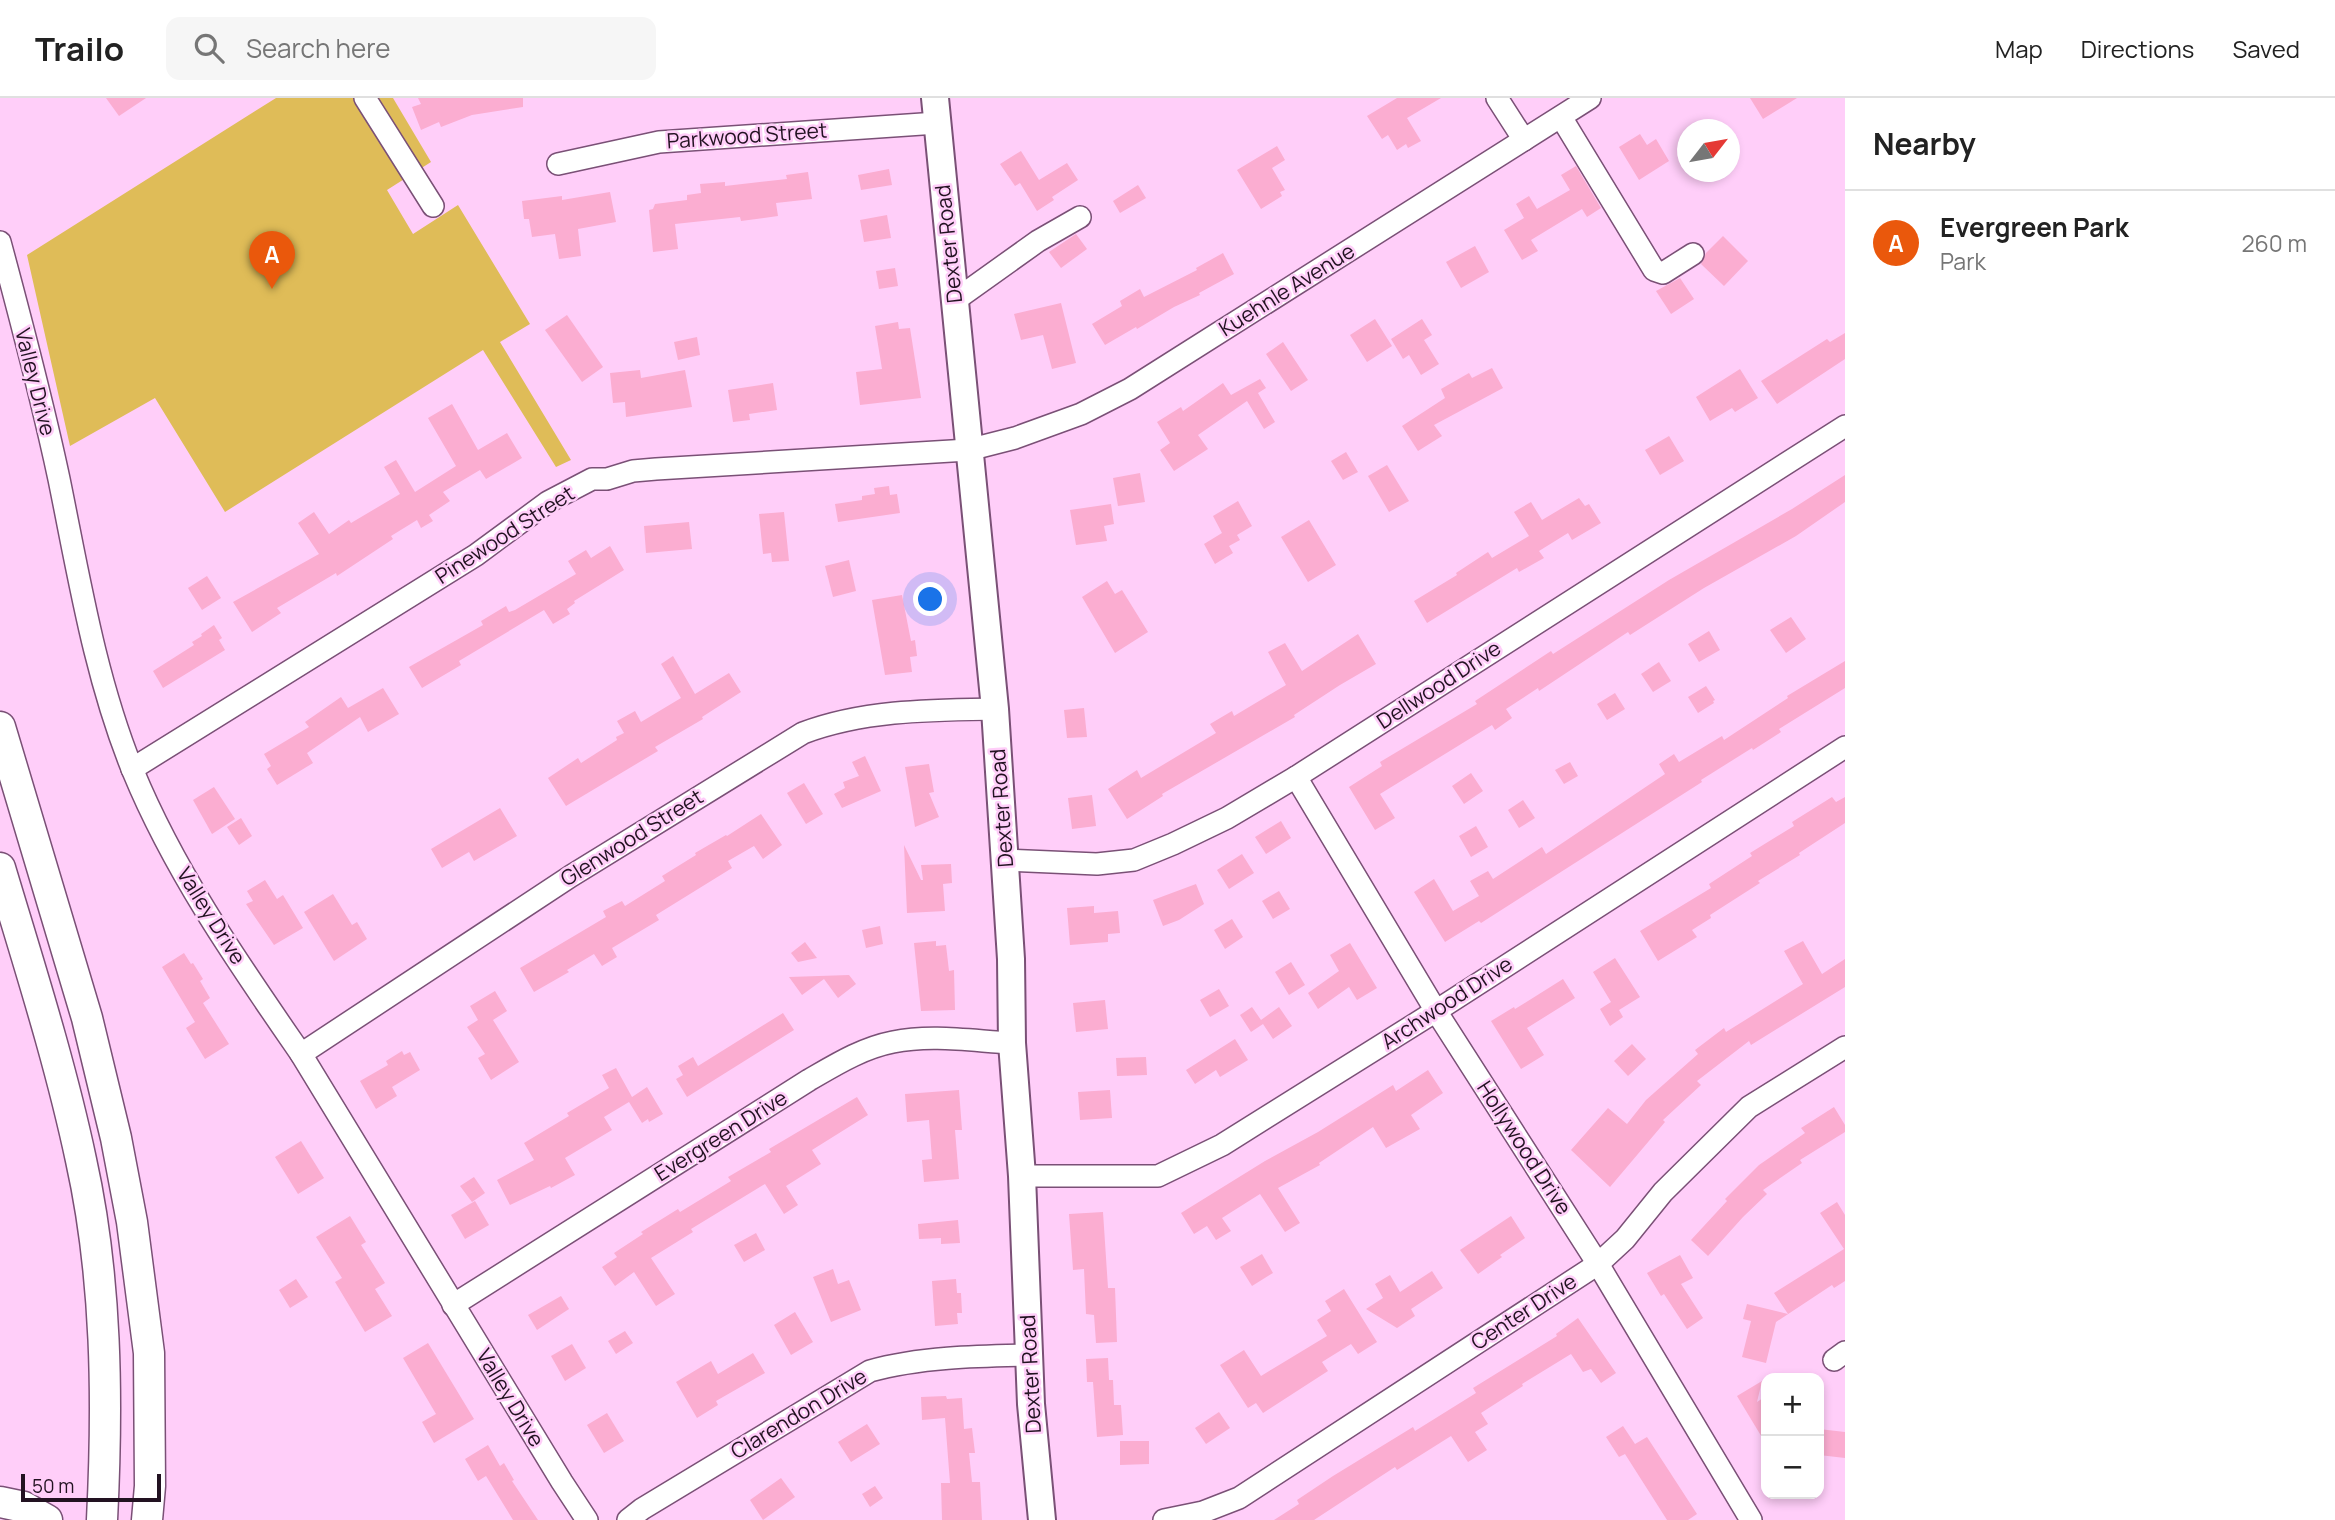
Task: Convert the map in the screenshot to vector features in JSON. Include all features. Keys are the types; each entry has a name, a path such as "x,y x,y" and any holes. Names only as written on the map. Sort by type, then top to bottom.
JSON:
{"highway":[{"path":"0,727 87,1018 116,1138 132,1222 149,1353 150,1486 147,1520"},
{"path":"0,868 49,1032 82,1162 97,1261 103,1340 105,1461 102,1520"},
{"path":"0,1502 24,1507 47,1520"}],"main road":[{"name":"Dexter Road","path":"936,111 995,709 1012,959 1012,1043 1022,1175 1031,1405 1042,1520"}],"street":[{"path":"365,98 433,206"},
{"path":"1497,98 1524,140"},
{"name":"Kuehnle Avenue","path":"968,450 1015,438 1081,414 1130,389 1590,98"},
{"name":"Parkwood Street","path":"558,164 659,142 936,111"},
{"path":"1561,117 1654,270 1663,273 1693,254"},
{"path":"954,301 1008,262 1080,217"},
{"name":"Valley Drive","path":"0,242 55,462 107,699 132,769 168,846 257,991 301,1054 587,1520"},
{"name":"Dellwood Drive","path":"1006,860 1097,864 1134,860 1227,818 1296,777 1845,426"},
{"name":"Pinewood Street","path":"132,769 465,562 548,502 592,479 607,479 633,471 656,468 968,450"},
{"name":"Glenwood Street","path":"301,1054 571,876 803,733 832,722 916,711 995,709"},
{"name":"Archwood Drive","path":"1022,1175 1158,1176 1222,1145 1436,1011 1845,747"},
{"name":"Hollywood Drive","path":"1296,777 1436,1011 1598,1264 1751,1520"},
{"name":"Evergreen Drive","path":"453,1305 809,1080 855,1054 892,1042 926,1039 1012,1043"},
{"name":"Center Drive","path":"1164,1520 1203,1512 1239,1498 1598,1264 1625,1239 1663,1192 1749,1107 1845,1046"},
{"name":"Clarendon Drive","path":"628,1520 870,1371 897,1363 1029,1355"}],"shaded area":[{"path":"276,98 393,98 431,162 387,190 413,234 458,205 530,324 500,342 571,460 556,467 483,350 225,512 155,398 70,446 27,255"}],"building":[{"path":"106,98 146,98 119,116"},
{"path":"418,98 523,98 523,107 472,115 441,127 439,122 421,130 412,107 421,104"},
{"path":"1397,98 1441,98 1407,118 1421,141 1408,148 1406,144 1397,150 1388,135 1382,139 1367,116"},
{"path":"1750,98 1797,98 1763,119"},
{"path":"1640,134 1647,145 1656,139 1669,161 1639,180 1619,147"},
{"path":"1277,146 1285,160 1272,168 1285,190 1280,192 1282,196 1261,209 1237,170"},
{"path":"1021,151 1039,180 1067,163 1078,180 1052,197 1054,200 1037,211 1020,183 1015,186 1000,164"},
{"path":"1576,166 1601,208 1587,217 1582,209 1531,240 1538,251 1522,260 1504,230 1524,218 1516,204 1529,196 1537,209 1570,190 1561,175"},
{"path":"889,169 892,185 861,190 858,175"},
{"path":"808,172 812,199 776,203 778,216 741,221 740,217 675,224 678,249 653,252 649,210 653,209 655,204 687,200 687,195 701,193 700,184 725,182 725,186 787,179 786,175"},
{"path":"1138,185 1146,198 1120,213 1113,201"},
{"path":"610,192 616,222 578,229 581,256 559,259 555,234 532,237 529,219 524,219 522,201 562,196 562,200"},
{"path":"887,215 891,238 864,242 860,220"},
{"path":"1076,234 1087,249 1061,268 1049,252"},
{"path":"1723,236 1748,261 1724,286 1701,264 1706,253"},
{"path":"1475,246 1489,272 1461,288 1446,262"},
{"path":"1223,253 1234,274 1105,345 1092,324 1122,306 1120,301 1140,289 1144,297 1197,270 1196,268"},
{"path":"895,268 898,286 879,289 876,271"},
{"path":"1680,278 1694,299 1671,314 1656,291"},
{"path":"1061,303 1076,363 1052,369 1043,335 1021,340 1014,314"},
{"path":"567,315 603,367 582,382 545,330"},
{"path":"1375,319 1392,346 1367,362 1350,335"},
{"path":"1422,319 1432,335 1424,340 1439,364 1421,375 1409,355 1403,359 1391,339"},
{"path":"898,322 899,329 910,328 921,398 860,405 856,372 882,369 875,326"},
{"path":"1845,333 1845,359 1777,404 1761,381 1827,339 1830,342"},
{"path":"697,337 700,355 678,360 674,342"},
{"path":"1283,342 1308,380 1291,391 1266,354"},
{"path":"1492,368 1503,388 1434,425 1442,436 1418,451 1402,426 1445,398 1441,389 1469,373 1472,378"},
{"path":"1740,369 1758,398 1735,412 1732,408 1710,421 1696,397"},
{"path":"640,370 641,378 685,370 692,407 626,417 625,402 613,403 610,373"},
{"path":"1260,379 1266,388 1258,393 1275,422 1264,429 1247,401 1198,435 1208,449 1174,471 1160,450 1170,443 1157,422 1181,407 1183,411 1223,383 1231,395"},
{"path":"773,383 777,410 749,414 750,420 733,422 728,390"},
{"path":"452,404 478,450 507,433 522,458 486,479 480,470 443,492 450,501 429,515 433,521 421,528 417,520 337,576 336,573 277,608 281,613 252,632 233,602 319,554 298,523 314,512 329,534 349,520 351,523 400,494 384,467 396,460 415,492 456,466 428,418"},
{"path":"1669,436 1684,461 1660,475 1645,450"},
{"path":"1346,452 1358,472 1343,480 1331,461"},
{"path":"1387,465 1409,501 1389,512 1368,476"},
{"path":"1140,473 1145,502 1118,506 1113,478"},
{"path":"1845,475 1845,502 1796,536 1704,588 1630,635 1628,632 1539,691 1538,688 1506,709 1512,718 1495,730 1492,725 1380,794 1395,818 1375,830 1349,787 1382,766 1380,762 1477,704 1475,701 1551,651 1553,654 1669,580"},
{"path":"889,486 890,495 897,494 900,513 838,522 835,504 862,500 862,496 875,494 874,488"},
{"path":"1579,498 1585,506 1589,504 1601,523 1572,540 1568,533 1539,551 1544,558 1519,572 1517,568 1427,623 1414,601 1488,552 1492,558 1529,536 1514,512 1531,502 1542,520"},
{"path":"1238,501 1252,526 1237,535 1240,540 1229,546 1233,553 1215,564 1204,544 1222,533 1213,516"},
{"path":"1111,504 1114,524 1104,526 1107,541 1076,545 1070,510"},
{"path":"784,512 789,561 772,562 771,553 763,554 759,514"},
{"path":"1309,520 1336,565 1308,582 1281,537"},
{"path":"689,522 692,549 646,553 644,526"},
{"path":"610,546 624,570 574,601 567,609 570,614 553,624 544,610 459,661 461,665 422,688 409,667 483,625 481,621 506,606 509,612 515,610 576,574 568,561 586,550 591,558"},
{"path":"849,560 856,591 833,597 825,566"},
{"path":"207,576 221,598 202,610 188,588"},
{"path":"1107,581 1115,594 1122,590 1148,632 1115,653 1082,597"},
{"path":"902,595 911,641 915,640 917,656 910,657 912,672 885,675 872,600"},
{"path":"1791,617 1806,639 1786,653 1770,630"},
{"path":"214,625 225,650 163,688 153,671 194,645 192,642"},
{"path":"1709,631 1720,650 1699,662 1688,644"},
{"path":"1358,634 1376,664 1294,715 1295,717 1162,794 1163,796 1127,819 1108,789 1137,770 1141,778 1216,733 1210,724 1232,711 1234,716 1286,685 1268,652 1285,643 1302,671"},
{"path":"673,656 695,694 729,673 741,692 702,717 703,719 655,747 658,751 566,806 548,778 578,758 581,763 617,740 616,737 624,733 617,721 635,711 641,722 681,698 661,664"},
{"path":"1845,661 1845,688 1779,729 1781,732 1701,780 1702,782 1481,923 1479,921 1445,942 1414,892 1434,879 1453,911 1479,896 1470,881 1488,871 1493,879 1542,847 1546,854 1665,774 1659,764 1674,754 1679,762 1722,736 1724,740 1788,698 1787,696"},
{"path":"1659,662 1671,681 1653,692 1641,674"},
{"path":"1706,686 1715,700 1698,713 1688,697"},
{"path":"383,688 399,714 368,732 360,717 307,753 313,763 277,785 267,769 271,766 264,754 309,727 305,722 341,697 348,708"},
{"path":"1615,693 1625,709 1607,720 1597,704"},
{"path":"1084,708 1087,737 1067,738 1064,710"},
{"path":"865,756 881,791 842,808 834,794 845,788 843,782 859,776 852,762"},
{"path":"1570,762 1578,776 1564,784 1555,770"},
{"path":"929,764 934,792 929,793 939,817 915,827 905,767"},
{"path":"1471,773 1483,791 1464,804 1452,786"},
{"path":"804,783 823,814 806,824 787,793"},
{"path":"214,787 235,819 212,834 193,800"},
{"path":"1092,795 1096,826 1072,829 1068,798"},
{"path":"1832,797 1836,802 1845,797 1845,823 1710,915 1711,918 1692,930 1697,937 1658,961 1640,931 1711,888 1709,884 1752,856 1750,853 1794,826 1792,822"},
{"path":"1523,800 1535,818 1519,828 1508,810"},
{"path":"500,808 517,836 474,861 469,852 442,868 431,849"},
{"path":"761,814 782,845 763,859 754,846 728,861 732,868 656,915 659,920 612,948 617,957 602,966 594,954 534,992 520,968 606,917 603,911 622,901 625,906 665,881 662,876"},
{"path":"241,818 252,836 239,845 227,827"},
{"path":"1281,821 1291,838 1266,854 1255,837"},
{"path":"1476,826 1488,847 1471,857 1459,836"},
{"path":"904,845 921,880 921,865 951,864 952,883 943,884 945,911 907,913"},
{"path":"1242,854 1254,873 1229,889 1217,870"},
{"path":"265,880 277,899 283,895 303,928 274,945 246,904 253,901 247,891"},
{"path":"1196,884 1204,904 1179,920 1163,926 1153,900"},
{"path":"1279,891 1290,909 1273,919 1262,901"},
{"path":"333,894 352,925 357,922 367,939 334,961 304,912"},
{"path":"1094,906 1094,913 1118,911 1120,933 1108,934 1108,942 1070,945 1067,908"},
{"path":"1232,919 1243,937 1225,949 1214,930"},
{"path":"880,926 883,944 866,948 862,930"},
{"path":"936,941 936,946 946,945 949,971 954,970 955,1010 921,1011 914,943"},
{"path":"1803,941 1822,974 1845,959 1845,987 1751,1045 1749,1041 1697,1081 1701,1085 1663,1120 1665,1122 1610,1187 1571,1150 1608,1108 1627,1124 1646,1100 1698,1054 1695,1050 1724,1028 1726,1032 1803,984 1784,951"},
{"path":"805,942 817,958 798,962 791,953"},
{"path":"1350,943 1377,988 1357,1000 1349,987 1318,1009 1308,993 1339,971 1330,955"},
{"path":"184,953 203,979 200,981 210,998 203,1003 229,1044 205,1059 186,1028 195,1022 162,967"},
{"path":"1615,958 1640,997 1619,1010 1623,1017 1610,1026 1600,1009 1611,1002 1593,972"},
{"path":"1291,962 1305,985 1289,995 1275,972"},
{"path":"849,975 856,984 838,998 824,979 802,995 789,977"},
{"path":"1563,979 1575,998 1527,1028 1544,1055 1521,1069 1491,1021"},
{"path":"1219,989 1229,1006 1210,1017 1200,1000"},
{"path":"495,991 507,1011 493,1020 519,1062 491,1080 478,1058 485,1054 467,1027 478,1020 470,1006"},
{"path":"1105,1000 1108,1029 1076,1032 1073,1003"},
{"path":"1252,1007 1261,1020 1279,1007 1292,1026 1273,1039 1263,1024 1251,1032 1240,1015"},
{"path":"783,1013 794,1030 687,1097 676,1079 683,1075 678,1066 693,1057 698,1066"},
{"path":"1235,1039 1248,1060 1220,1077 1216,1070 1195,1084 1186,1070"},
{"path":"1632,1044 1646,1059 1628,1076 1614,1061"},
{"path":"402,1051 404,1055 410,1052 420,1070 392,1087 397,1096 376,1109 360,1081 388,1065 386,1061"},
{"path":"1146,1057 1147,1075 1117,1076 1116,1058"},
{"path":"616,1068 632,1097 647,1087 663,1114 642,1123 629,1102 604,1117 612,1130 565,1158 575,1175 510,1205 497,1180 534,1160 524,1143 609,1088 602,1075"},
{"path":"1428,1070 1443,1093 1411,1115 1420,1129 1386,1148 1373,1127 1319,1163 1320,1165 1278,1188 1300,1223 1285,1232 1260,1194 1222,1218 1231,1231 1216,1240 1207,1226 1194,1234 1181,1213 1393,1085 1396,1091"},
{"path":"959,1090 962,1130 955,1130 959,1179 924,1182 922,1160 932,1159 929,1120 907,1122 905,1094"},
{"path":"1110,1090 1112,1118 1080,1120 1078,1092"},
{"path":"857,1097 868,1115 812,1150 821,1164 786,1186 798,1205 784,1214 765,1184 691,1229 693,1232 651,1258 675,1294 656,1306 634,1272 615,1286 602,1267 617,1257 614,1253 678,1209 680,1212 731,1181 728,1177 771,1152 769,1149"},
{"path":"1834,1107 1845,1125 1845,1132 1800,1160 1802,1163 1763,1190 1767,1194 1708,1256 1691,1240 1727,1201 1725,1199 1759,1165 1805,1133 1801,1128"},
{"path":"301,1141 324,1178 298,1194 275,1157"},
{"path":"474,1177 485,1193 472,1202 460,1186"},
{"path":"475,1201 489,1225 465,1239 451,1215"},
{"path":"1837,1202 1845,1215 1845,1281 1834,1288 1832,1285 1776,1322 1766,1363 1742,1357 1751,1321 1743,1319 1747,1304 1788,1314 1774,1293 1844,1249 1820,1213"},
{"path":"1103,1212 1108,1288 1115,1288 1117,1342 1096,1343 1094,1315 1086,1314 1084,1269 1073,1270 1069,1214"},
{"path":"350,1216 366,1242 361,1245 385,1283 375,1289 392,1316 365,1332 335,1282 342,1278 316,1237"},
{"path":"1511,1216 1525,1238 1478,1274 1460,1250"},
{"path":"958,1220 960,1243 941,1244 941,1238 919,1239 918,1224"},
{"path":"756,1233 765,1250 744,1262 734,1245"},
{"path":"1262,1254 1273,1273 1252,1286 1240,1267"},
{"path":"1680,1255 1693,1278 1681,1284 1703,1318 1687,1329 1647,1273"},
{"path":"833,1269 838,1284 849,1280 861,1310 831,1322 813,1277"},
{"path":"1432,1271 1443,1288 1411,1309 1415,1316 1397,1328 1366,1309 1383,1298 1375,1284 1390,1275 1400,1292"},
{"path":"296,1279 308,1297 290,1308 279,1290"},
{"path":"956,1279 957,1293 961,1293 962,1313 957,1313 958,1324 935,1326 932,1281"},
{"path":"1344,1289 1377,1342 1358,1354 1351,1344 1322,1362 1328,1371 1263,1413 1256,1403 1248,1408 1220,1365 1244,1350 1261,1376 1327,1336 1317,1320 1331,1311 1325,1301"},
{"path":"561,1296 569,1309 537,1330 528,1315"},
{"path":"795,1312 813,1342 791,1355 774,1325"},
{"path":"1578,1318 1616,1373 1601,1383 1591,1369 1583,1372 1571,1354 1481,1413 1488,1424 1475,1432 1487,1450 1468,1462 1451,1436 1397,1470 1395,1467 1314,1520 1274,1520 1299,1504 1297,1500 1333,1476 1413,1427 1415,1431 1476,1393 1473,1388 1557,1336 1556,1334"},
{"path":"625,1331 633,1343 616,1354 608,1341"},
{"path":"428,1343 474,1419 434,1443 422,1422 436,1414 403,1358"},
{"path":"572,1344 586,1368 565,1381 551,1356"},
{"path":"753,1353 765,1373 716,1401 718,1405 697,1418 676,1382 711,1361 718,1374"},
{"path":"1108,1358 1109,1380 1113,1380 1114,1405 1121,1405 1123,1435 1097,1437 1093,1382 1087,1382 1086,1359"},
{"path":"1761,1382 1757,1402 1761,1399 1761,1436 1737,1396"},
{"path":"946,1396 947,1399 962,1398 964,1429 972,1428 975,1453 969,1453 972,1482 980,1482 982,1520 942,1520 941,1483 950,1483 945,1418 922,1420 921,1397"},
{"path":"1219,1412 1230,1428 1206,1444 1195,1428"},
{"path":"607,1413 624,1441 604,1453 587,1425"},
{"path":"867,1424 880,1444 851,1462 838,1442"},
{"path":"1623,1426 1635,1444 1647,1437 1697,1514 1688,1520 1667,1520 1625,1454 1619,1457 1606,1437"},
{"path":"1824,1430 1845,1432 1845,1458 1824,1456"},
{"path":"1120,1441 1149,1441 1149,1464 1120,1465"},
{"path":"488,1445 500,1466 504,1463 514,1480 512,1481 538,1520 513,1520 486,1476 478,1481 465,1459"},
{"path":"781,1478 795,1497 763,1520 750,1500"},
{"path":"875,1486 883,1498 870,1507 862,1494"}],"place":[{"name":"Evergreen Park","path":"272,289"}]}
